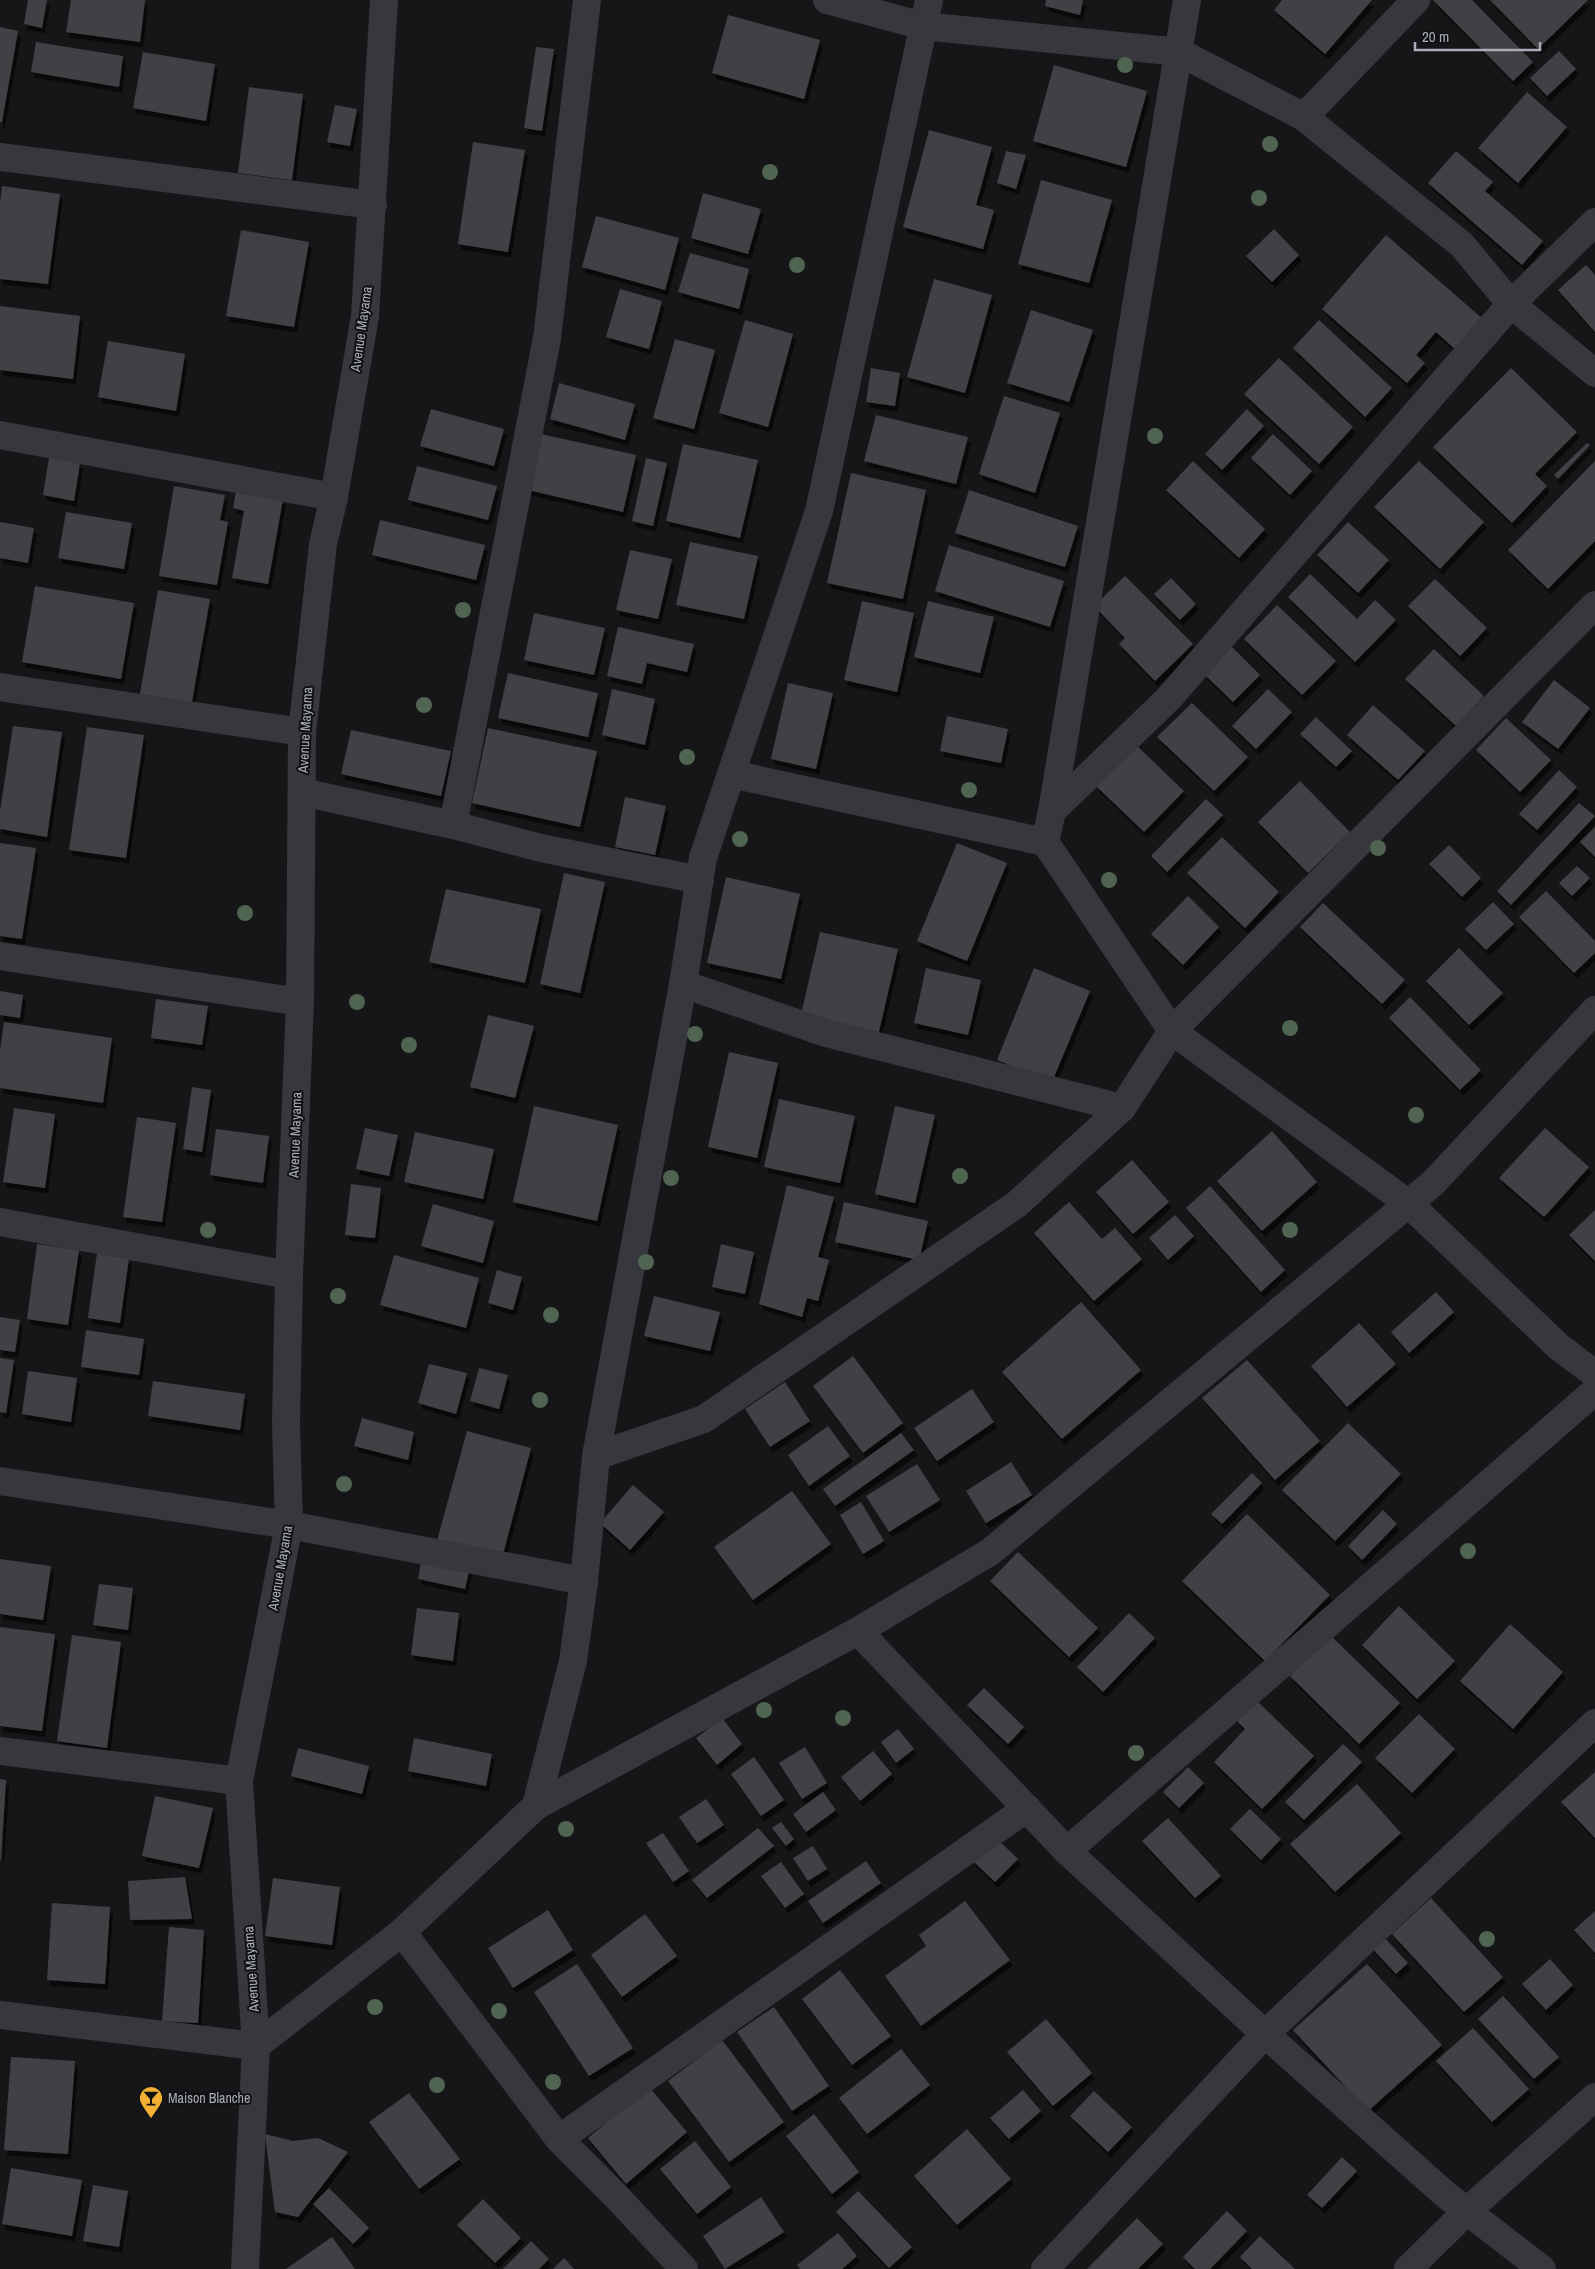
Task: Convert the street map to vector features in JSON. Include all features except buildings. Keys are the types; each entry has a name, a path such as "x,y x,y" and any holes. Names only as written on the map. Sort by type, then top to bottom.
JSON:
{"street":[{"name":"Avenue Mayama","path":"245,2269 256,2046 239,1781 289,1525 286,1423 289,1275 300,1002 302,732 323,544 334,497 365,316 384,0"},
{"path":"454,825 547,338 586,0"},
{"path":"827,0 923,26 1179,52 1304,117 1462,245 1510,304 1595,373"},
{"path":"536,1806 573,1661 584,1581 596,1456 683,984 704,858 819,510 928,0"},
{"path":"1045,842 1052,811 1187,0"},
{"path":"1304,117 1416,0"},
{"path":"0,157 373,205"},
{"path":"1052,811 1169,698 1510,304 1595,222"},
{"path":"0,435 334,497"},
{"path":"596,1456 704,1419 1017,1204 1122,1108 1172,1032 1595,605"},
{"path":"0,687 302,732"},
{"path":"731,774 1045,842 1172,1032 1409,1204 1559,1347 1595,1374"},
{"path":"302,792 454,825 541,848 700,880"},
{"path":"0,956 300,1002"},
{"path":"683,984 826,1033 1122,1108"},
{"path":"0,2015 256,2046 402,1932 536,1806 858,1631 990,1552 1433,1183 1595,1010"},
{"path":"0,1222 289,1275"},
{"path":"1067,1851 1595,1391"},
{"path":"0,1481 289,1525 584,1581"},
{"path":"858,1631 1067,1851 1265,2034 1446,2195 1542,2269"},
{"path":"1045,2269 1265,2034 1595,1723"},
{"path":"0,1751 239,1781"},
{"path":"559,2139 1027,1808"},
{"path":"402,1932 559,2139 616,2196 684,2269"},
{"path":"1408,2269 1467,2211 1595,2097"}],"place":[{"name":"Maison Blanche","path":"151,2119"}]}
